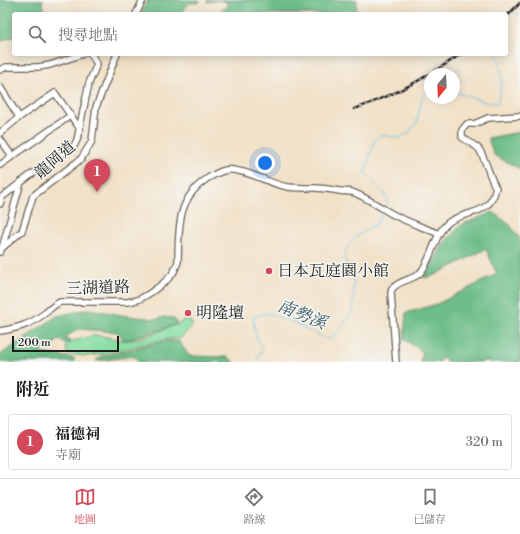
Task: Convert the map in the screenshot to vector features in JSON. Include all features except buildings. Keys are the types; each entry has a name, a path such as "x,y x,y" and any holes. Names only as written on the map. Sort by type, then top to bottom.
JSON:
{"street":[{"path":"137,12 143,0"},
{"path":"0,70 6,67 44,66 76,56"},
{"path":"0,204 2,197 21,182 74,146 80,129 89,83 97,64 92,56"},
{"name":"龍岡道","path":"1,250 22,231 33,196 81,158 92,141 96,107 116,56"},
{"path":"0,87 19,117"},
{"path":"0,133 19,117 56,93 80,129"},
{"path":"0,165 70,116"},
{"path":"396,362 391,293 393,288 419,275 439,234 447,223 458,217 474,213 487,205 493,198 496,188 492,182 482,154 478,148 462,138 462,130 467,124 474,124 488,118 520,116"},
{"path":"0,139 12,156"},
{"name":"三湖道路","path":"0,331 18,328 25,325 46,312 53,305 60,302 128,302 145,296 167,280 176,268 178,262 179,222 183,206 187,198 201,183 224,170 231,169 241,171 292,187 351,192 403,220 439,234"},
{"path":"1,250 21,182"}],"green space":[{"path":"0,0 44,0 42,2 45,12 12,12 12,37 0,42"},
{"path":"148,0 200,0 199,3 188,3 183,12 142,12"},
{"path":"208,0 220,0 207,2"},
{"path":"220,0 357,0 356,12 220,12 229,3"},
{"path":"520,132 520,169 494,155 488,138"},
{"path":"493,212 510,225 520,239 520,362 488,362 487,360 483,362 447,362 443,356 439,362 420,362 423,352 404,339 406,313 437,304 497,274 486,249 435,275 424,278 444,243 461,225"},
{"path":"88,309 127,316 156,319 164,317 172,318 177,324 135,338 124,340 118,332 79,329 65,337 71,344 59,340 39,353 74,358 74,362 0,362 0,355 57,316"},
{"path":"187,318 193,325 181,338 162,340 103,354 86,356 67,354 65,340 73,341 96,335 123,340 137,340 178,324"},
{"path":"165,341 179,341 189,356 228,357 234,362 139,362 133,356 96,361 100,357"}],"waterway":[{"name":"南勢溪","path":"507,12 509,11 520,15"},
{"name":"南勢溪","path":"460,94 497,104 502,79 501,66 498,56"},
{"name":"南勢溪","path":"385,207 388,203 384,193 365,174 375,139 383,135 399,138 409,133 417,122 424,95"},
{"name":"南勢溪","path":"256,362 262,350 255,332 253,317 269,313 292,322 329,340 338,332 353,311 354,281 344,258 347,247 358,235 376,224 383,212"}],"railway":[{"path":"508,15 520,3"},
{"path":"354,109 391,95 432,73 458,56"}],"place":[{"name":"福德祠","path":"97,192"},
{"name":"日本瓦庭園小館","path":"269,271"},
{"name":"明隆壇","path":"188,313"}]}
